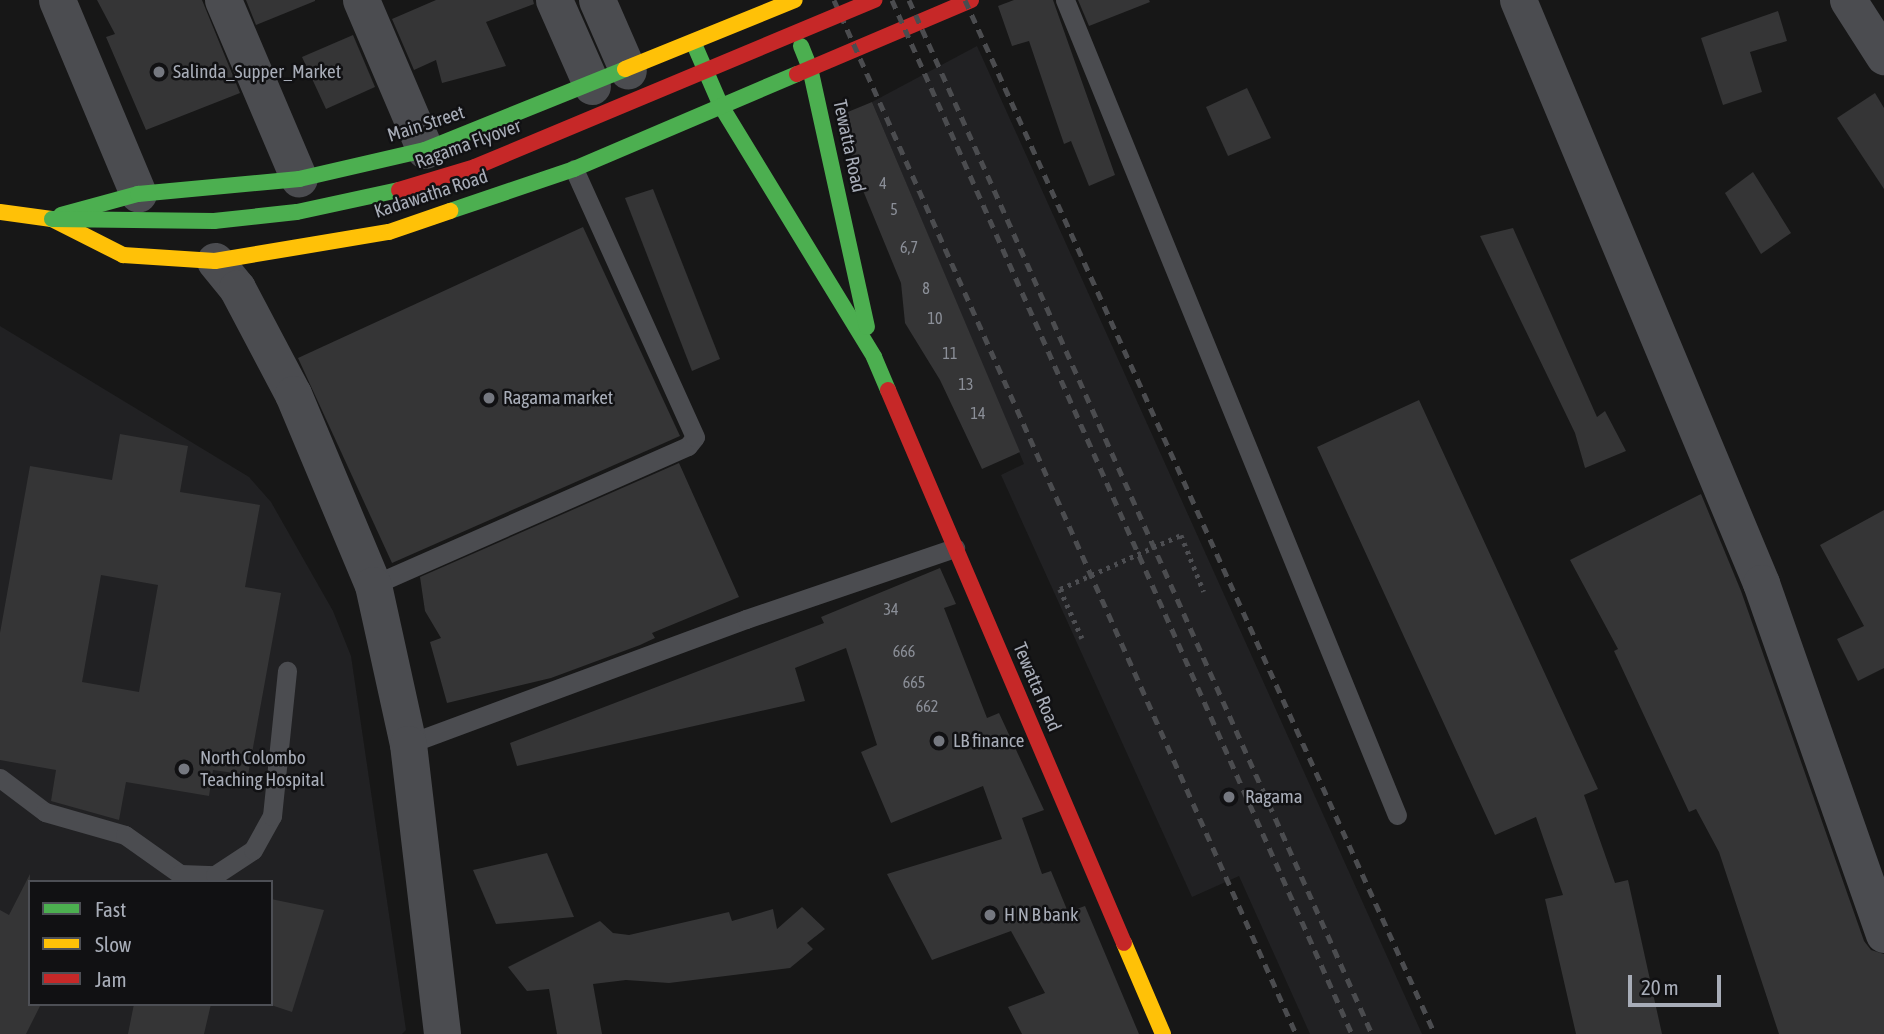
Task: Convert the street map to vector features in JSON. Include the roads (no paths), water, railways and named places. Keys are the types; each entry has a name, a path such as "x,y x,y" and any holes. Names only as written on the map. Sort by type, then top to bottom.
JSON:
{"main road":[{"name":"Ragama Flyover","path":"52,219 214,221 297,212 388,194 475,167 875,0"},
{"name":"Kadawatha Road","path":"52,219 123,255 215,261 389,232 574,169 971,0"},
{"name":"Main Street","path":"52,219 87,205 138,194 299,178 425,150 592,86 789,2"},
{"name":"Tewatta Road","path":"789,2 810,68 874,357"},
{"name":"Tewatta Road","path":"694,44 721,106 874,357 1163,1034"},
{"path":"0,212 52,219"}],"street":[{"path":"57,0 138,194"},
{"path":"223,0 299,178"},
{"path":"361,0 425,150"},
{"path":"554,0 592,86"},
{"path":"597,0 628,71"},
{"path":"1518,0 1761,583 1884,934"},
{"path":"1848,0 1884,56"},
{"path":"215,261 237,288 293,394 373,585 408,744 442,1034"}],"lane":[{"path":"1065,0 1397,815"},
{"path":"373,585 688,446 695,437 574,169"},
{"path":"408,744 746,619 955,548"},
{"path":"0,778 45,812 125,835 180,874 215,875 253,850 272,816 287,671"}],"railway":[{"path":"834,0 1296,1034"},
{"path":"892,0 1352,1034"},
{"path":"909,0 1372,1034"},
{"path":"965,0 1435,1034"}],"place":[{"name":"Salinda_Supper_Market","path":"159,72"},
{"name":"Ragama market","path":"489,398"},
{"name":"LB finance","path":"939,741"},
{"name":"North Colombo Teaching Hospital","path":"184,769"},
{"name":"Ragama","path":"1229,797"},
{"name":"H N B bank","path":"990,915"}]}
